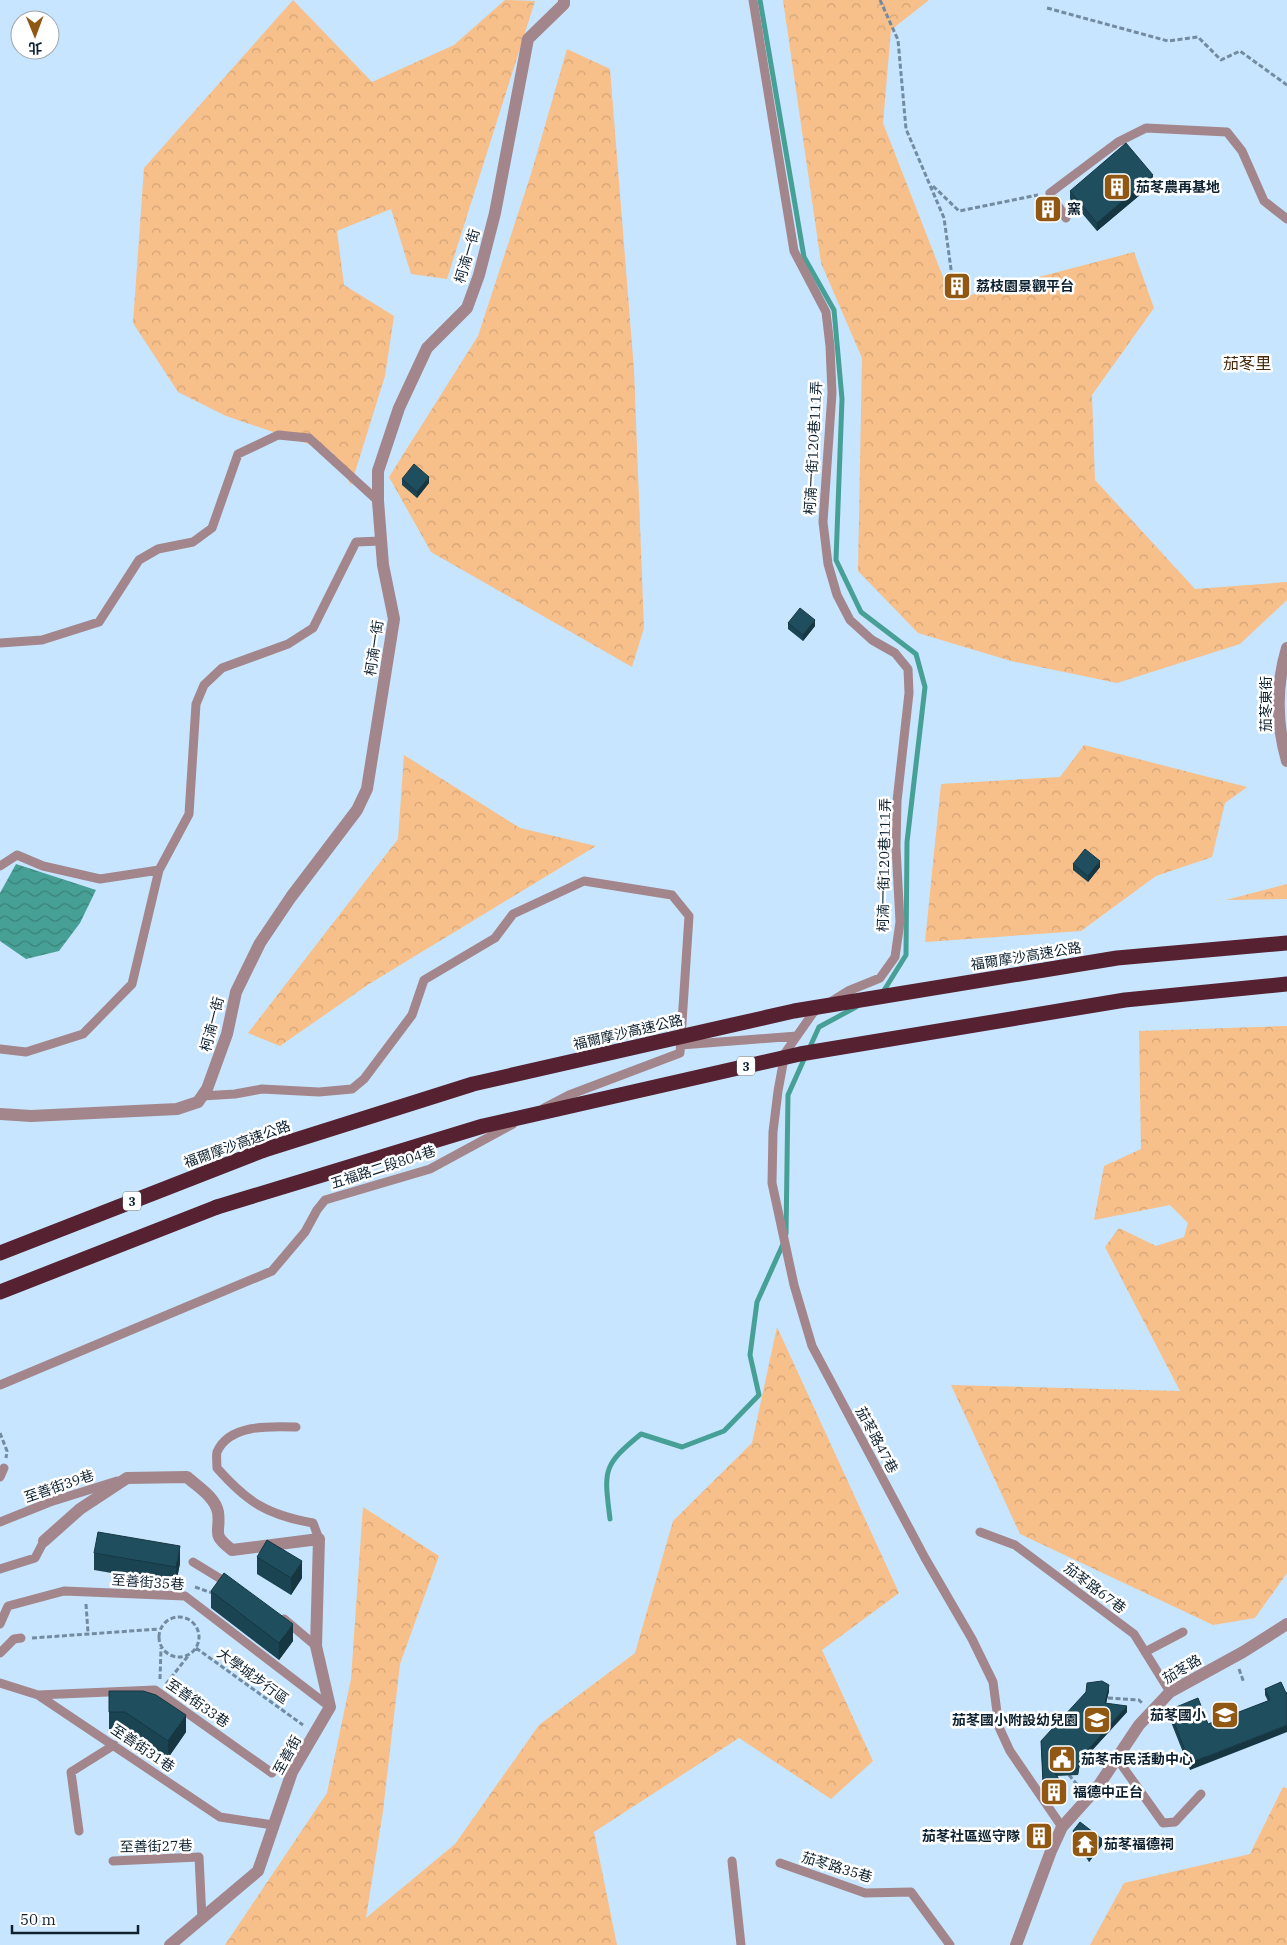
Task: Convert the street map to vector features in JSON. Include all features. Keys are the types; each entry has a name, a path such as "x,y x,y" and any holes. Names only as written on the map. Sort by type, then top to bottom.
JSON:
{"highway":[{"name":"福爾摩沙高速公路","path":"0,1253 264,1150 473,1084 794,1011 1117,958 1287,943"},
{"name":"3","path":"0,1292 217,1207 483,1126 800,1054 1124,1000 1287,984"}],"street":[{"name":"柯湳一街","path":"202,1096 207,1089 227,1034 236,992 260,943 291,897 357,810 367,789 394,619 381,541 378,471 399,408 427,348 467,308 479,275 499,194 528,39 564,4 564,0"},
{"name":"茄苳東街","path":"1287,648 1282,667 1278,711 1281,739 1287,761"},
{"path":"0,1114 30,1116 177,1109 198,1102 202,1096"},
{"path":"44,1541 80,1509 127,1478 187,1478 210,1497 218,1512 216,1529 220,1540 232,1550 319,1539 316,1646 330,1708"},
{"name":"茄苳路","path":"1016,1945 1051,1850 1062,1827 1097,1788 1118,1760 1139,1725 1170,1692 1244,1652 1287,1624"},
{"name":"至善街","path":"170,1945 258,1871 292,1772 330,1708"}],"lane":[{"name":"柯湳一街120巷111弄","path":"753,0 794,251 804,274 816,291 826,312 832,393 822,522 828,564 837,595 850,620 872,640 895,653 908,669 909,693 898,801 896,847 900,922 894,957 880,978 848,991 813,1013 797,1036"},
{"path":"1066,218 1050,193 1118,142 1146,128 1227,132 1242,151 1264,201 1287,219"},
{"path":"0,643 42,640 99,622 139,560 158,549 193,542 212,528 238,454 278,435 310,438 378,500"},
{"path":"0,1049 26,1052 83,1034 132,984 159,870 188,814 196,704 204,685 222,668 288,644 313,628 356,542 381,541"},
{"path":"0,866 16,855 43,866 100,879 159,870"},
{"path":"202,1096 235,1094 262,1088 319,1092 352,1089 364,1079 412,1015 424,980 495,938 513,914 584,881 672,895 689,916 681,1045 797,1036"},
{"name":"茄苳路47巷","path":"797,1036 785,1053 778,1091 773,1132 772,1183 794,1285 812,1346 920,1550 976,1648 993,1682 999,1728 1010,1751 1062,1827"},
{"name":"五福路二段804巷","path":"0,1385 272,1271 305,1232 325,1200 430,1169 569,1095 680,1053 681,1045"},
{"path":"296,1427 266,1426 232,1435 217,1452 216,1468 240,1494 258,1506 288,1519 313,1523 319,1539"},
{"path":"0,1477 4,1468"},
{"name":"至善街39巷","path":"0,1522 50,1502 127,1478"},
{"name":"茄苳路67巷","path":"980,1532 1015,1545 1134,1634 1170,1692"},
{"path":"0,1569 35,1558 44,1541"},
{"path":"193,1562 241,1592"},
{"name":"至善街35巷","path":"0,1624 8,1606 64,1591 185,1596 330,1708"},
{"path":"273,1612 316,1646"},
{"path":"1145,1652 1183,1632"},
{"path":"0,1653 14,1639 22,1638"},
{"name":"至善街31巷","path":"0,1683 38,1695 220,1817 273,1825"},
{"name":"至善街33巷","path":"38,1695 155,1690 272,1773"},
{"path":"79,1831 71,1772 114,1745"},
{"path":"1118,1760 1163,1823 1175,1822 1201,1794"},
{"name":"至善街27巷","path":"113,1861 199,1857 202,1919"},
{"path":"732,1860 741,1945"},
{"name":"茄苳路35巷","path":"780,1863 865,1894 911,1892 950,1945"}],"path":[{"path":"880,0 898,40 906,129 944,218 954,292"},
{"path":"1047,8 1168,42 1198,37 1221,60 1240,51 1287,84"},
{"path":"931,184 959,211 1050,193"},
{"path":"0,1433 7,1451 4,1468"},
{"path":"185,1596 187,1584 216,1595 219,1588"},
{"path":"85,1591 88,1633"},
{"path":"159,1692 196,1648 199,1636 198,1629 189,1619 183,1617 170,1618 159,1629 158,1641 161,1647 172,1656 178,1657 189,1654"},
{"path":"22,1638 159,1629"},
{"path":"159,1692 161,1647"},
{"name":"大學城步行區","path":"196,1648 298,1721"},
{"path":"1108,1698 1139,1700 1153,1710"},
{"path":"1069,1775 1079,1787"}],"green space":[{"path":"293,0 372,82 454,45 505,0 535,1 447,279 411,274 391,209 337,231 344,285 394,316 385,376 351,485 332,452 226,416 178,392 133,323 144,168"},
{"path":"783,0 929,0 891,30 883,123 952,300 1134,252 1154,308 1092,395 1095,480 1195,589 1287,582 1287,600 1240,644 1117,683 1011,661 918,633 858,571 862,358 821,263"},
{"path":"567,49 610,69 634,370 644,628 632,667 431,552 389,477 478,336 531,174"},
{"path":"1084,745 1247,787 1225,803 1212,857 1156,876 1081,931 925,942 941,784 1060,777"},
{"path":"404,755 520,828 596,846 369,984 280,1046 248,1033 398,839"},
{"path":"1287,884 1287,899 1226,900"},
{"path":"1287,1026 1287,1573 1255,1618 1213,1625 1020,1534 951,1385 1180,1391 1105,1247 1119,1228 1156,1246 1184,1237 1188,1223 1170,1205 1094,1220 1104,1166 1141,1149 1139,1031"},
{"path":"777,1327 899,1593 822,1650 873,1761 831,1799 739,1738 594,1832 617,1945 225,1945 327,1793 351,1679 363,1507 439,1556 400,1664 383,1811 366,1918 455,1844 539,1725 635,1653 673,1521 752,1443"},
{"path":"1283,1787 1287,1788 1287,1945 1090,1945 1124,1883 1250,1854"}],"water":[{"path":"16,864 96,890 80,923 59,951 26,959 0,941 0,893"}],"building":[{"name":"茄苳農再基地","path":"1126,143 1153,175 1097,223 1070,191"},
{"path":"414,464 429,477 417,492 402,479"},
{"path":"800,608 815,620 803,635 788,623"},
{"path":"1085,849 1100,861 1088,876 1073,864"},
{"path":"98,1532 180,1546 176,1567 94,1553"},
{"path":"267,1540 302,1561 291,1578 257,1557"},
{"path":"224,1573 293,1624 279,1643 211,1591"},
{"path":"1102,1681 1109,1685 1105,1703 1127,1706 1086,1752 1081,1752 1078,1769 1053,1770 1066,1790 1054,1798 1043,1782 1041,1741 1086,1692 1087,1683"},
{"path":"1281,1682 1287,1692 1287,1725 1190,1763 1169,1710 1198,1698 1208,1724 1270,1700 1265,1689"},
{"path":"109,1691 143,1691 156,1695 186,1715 168,1741 125,1712 109,1712"},
{"path":"1080,1822 1102,1839 1089,1856 1073,1831"},
{"name":"茄苳社區巡守隊","path":"1035,1823 1048,1828 1043,1843 1030,1839"}],"waterway":[{"path":"760,0 804,257 834,310 842,399 836,560 861,612 916,654 925,687 907,842 906,955 883,992"},
{"path":"809,1049 819,1027 856,1007"},
{"path":"786,1234 788,1095 805,1057"},
{"path":"610,1519 607,1490 609,1470 612,1462 619,1454 641,1434 682,1447 724,1431 759,1395 750,1355 757,1302 784,1242"}],"place":[{"name":"茄苳農再基地","path":"1117,187"},
{"name":"窯","path":"1048,209"},
{"name":"荔枝園景觀平台","path":"957,286"},
{"name":"茄苳國小","path":"1225,1715"},
{"name":"茄苳國小附設幼兒園","path":"1097,1720"},
{"name":"茄苳市民活動中心","path":"1062,1759"},
{"name":"福德中正台","path":"1054,1792"},
{"name":"茄苳社區巡守隊","path":"1039,1836"},
{"name":"茄苳福德祠","path":"1085,1844"}],"district":[{"name":"茄苳里","path":"1247,363"}]}
